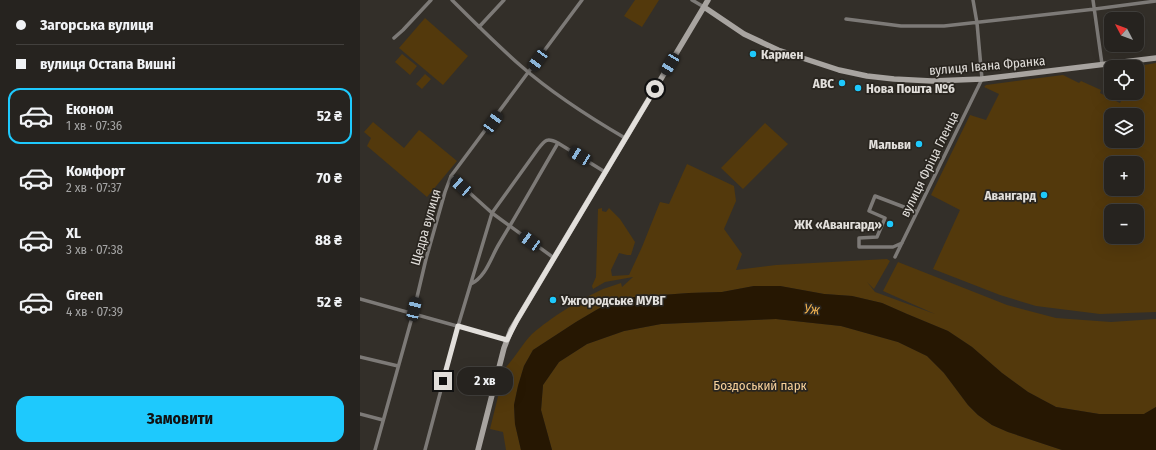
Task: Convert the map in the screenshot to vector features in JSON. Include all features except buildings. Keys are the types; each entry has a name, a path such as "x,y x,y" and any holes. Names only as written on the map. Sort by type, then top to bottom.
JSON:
{"street":[{"path":"394,38 431,0"},
{"path":"452,0 494,42 529,73 577,109 625,138"},
{"path":"479,27 504,0"},
{"name":"Щедра вулиця","path":"375,450 413,314 436,224 451,176 582,0"},
{"name":"вулиця Івана Франка","path":"692,0 731,26 756,40 792,55 840,70 867,76 932,81 982,79 1156,58"},
{"path":"478,450 494,386 511,330 708,0"},
{"path":"973,0 982,79"},
{"path":"1093,0 1102,64"},
{"path":"846,19 901,26 944,26 1156,1"},
{"name":"вулиця Фріца Гленца","path":"895,257 982,79"},
{"path":"424,450 458,326 492,213 548,139 552,139 605,172"},
{"path":"471,284 477,281 482,273 558,143"},
{"path":"451,176 492,213 554,258"},
{"path":"902,243 893,247 859,247 859,238 877,237 885,218 869,211 875,196 917,212"},
{"path":"360,299 507,340"},
{"path":"360,357 398,366"},
{"path":"360,414 383,420"}],"green space":[{"path":"635,0 659,0 642,27 624,16"},
{"path":"425,18 468,56 443,85 399,48"},
{"path":"402,54 417,66 410,75 395,62"},
{"name":"Авангард","path":"1156,63 1156,312 1100,314 1036,306 1000,295 933,269 960,210 931,195 970,115 986,120 999,94 984,87 986,85 1063,75 1079,83 1081,81 1101,90 1100,93 1104,95 1104,100 1114,100 1120,103 1122,100 1144,100 1144,65"},
{"path":"425,74 431,79 422,89 416,84"},
{"path":"373,122 404,148 419,130 457,161 427,197 367,146 371,138 364,132"},
{"path":"765,123 788,144 743,189 721,168"},
{"path":"687,164 734,186 736,201 724,229 742,254 736,270 776,265 887,259 890,261 874,289 867,282 875,292 935,314 883,291 898,262 1007,305 1056,318 1111,322 1156,319 1156,407 1144,414 1099,414 1056,407 1028,392 1002,373 972,347 948,331 882,303 852,296 824,294 780,286 754,286 722,292 621,298 576,322 533,350 524,366 514,405 515,424 521,450 506,450 503,432 490,429 505,368 528,338 557,315 603,289 621,283 622,287 633,277 605,282 593,289 592,286 596,277 598,209 602,208 602,211 606,212 609,208 620,219 635,242 631,255 619,253 611,270 612,276 629,275 660,202 669,204"},
{"name":"Боздоський парк","path":"776,319 841,326 898,342 927,356 944,373 968,405 978,415 992,425 1008,432 1062,450 552,450 541,410 543,385 559,362 587,344 624,331 661,324"}],"water":[{"name":"Уж","path":"754,286 780,286 824,294 852,296 882,303 948,331 972,347 1002,373 1028,392 1056,407 1099,414 1144,414 1156,407 1156,450 1062,450 1008,432 992,425 978,415 968,405 944,373 927,356 898,342 841,326 776,319 661,324 624,331 587,344 559,362 543,385 541,410 552,450 521,450 515,424 514,405 524,366 533,350 598,309 621,298 722,292"}],"place":[{"name":"Кармен","path":"753,54"},
{"name":"ABC","path":"842,83"},
{"name":"Нова Пошта №6","path":"858,88"},
{"name":"Мальви","path":"919,144"},
{"name":"Авангард","path":"1044,195"},
{"name":"ЖК «Авангард»","path":"890,224"},
{"name":"Ужгородське МУВГ","path":"553,300"}],"route":[{"path":"443,381 458,326 507,340 511,330 655,89"}]}
